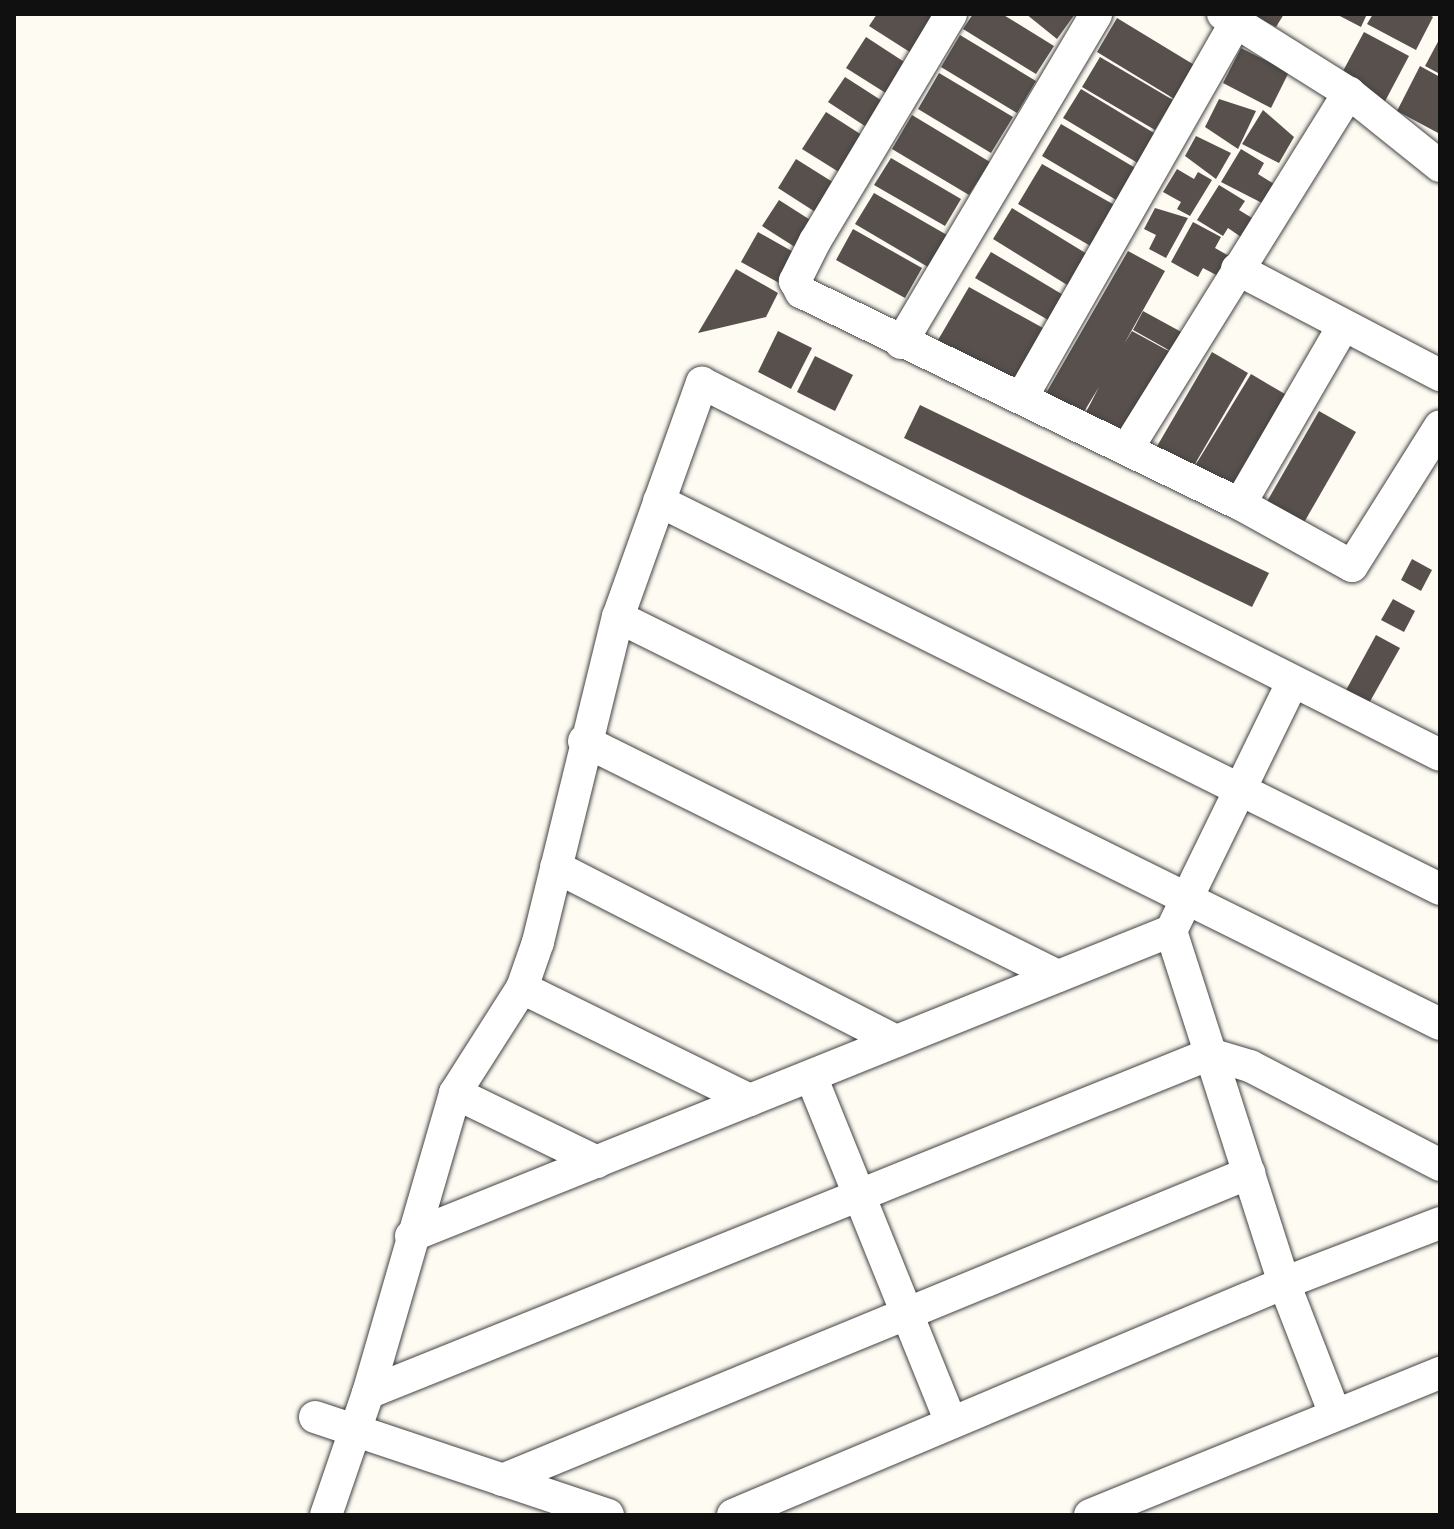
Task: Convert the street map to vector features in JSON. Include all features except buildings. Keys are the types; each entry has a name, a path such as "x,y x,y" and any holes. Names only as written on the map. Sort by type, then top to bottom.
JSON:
{"street":[{"path":"951,14 795,281 801,292 901,343 1022,397 1240,504 1352,566 1437,441"},
{"path":"901,343 1096,14"},
{"path":"1022,397 1230,18 1349,93 1440,166"},
{"path":"1127,449 1349,93"},
{"path":"1237,269 1440,375"},
{"path":"1240,504 1343,326"},
{"path":"326,1515 368,1393 411,1236 455,1093 522,988 556,867 584,741 618,617 702,383 1440,755"},
{"path":"659,501 1440,889"},
{"path":"618,617 1440,1024"},
{"path":"1292,683 1238,788 1171,931 1284,1283 1334,1412"},
{"path":"584,741 1058,976"},
{"path":"556,867 896,1041"},
{"path":"411,1236 1171,931"},
{"path":"522,988 750,1100"},
{"path":"368,1393 1210,1054 1250,1066 1440,1165"},
{"path":"811,1076 951,1423"},
{"path":"455,1093 597,1162"},
{"path":"502,1480 1249,1173"},
{"path":"733,1515 1284,1283 1440,1223"},
{"path":"1090,1515 1334,1412 1440,1373"},
{"path":"315,1417 608,1515"}]}
